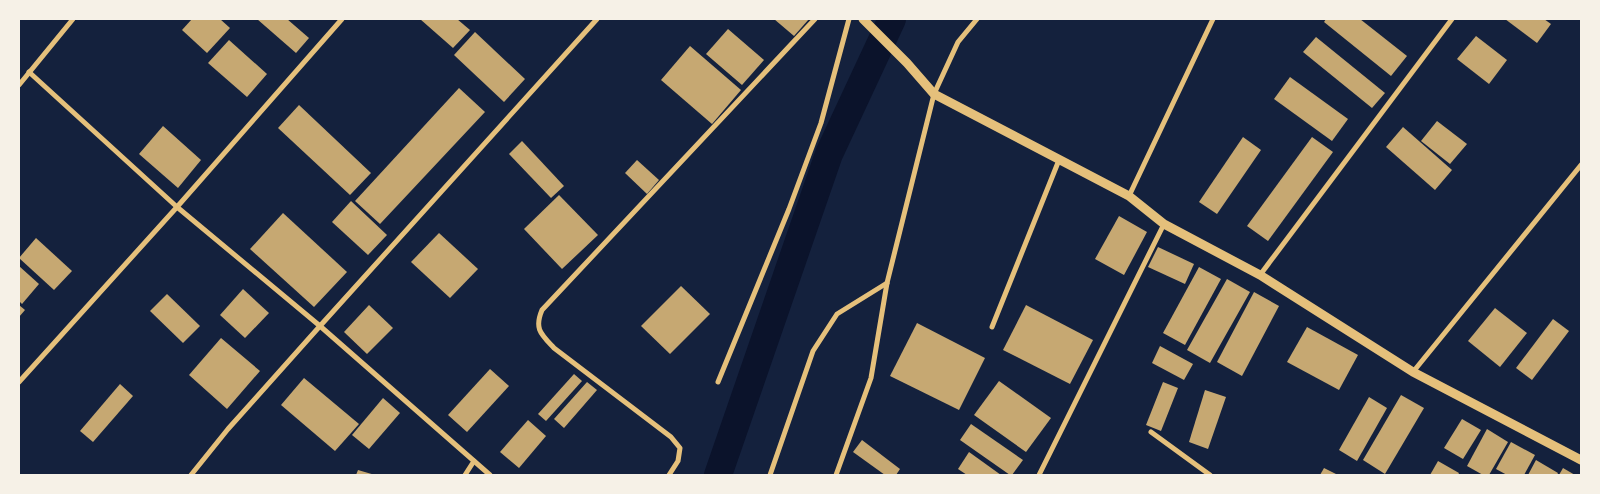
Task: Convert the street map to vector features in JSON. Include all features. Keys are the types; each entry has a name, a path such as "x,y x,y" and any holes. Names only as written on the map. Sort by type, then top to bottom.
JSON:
{"street":[{"path":"19,85 73,19"},
{"path":"19,382 177,207 342,19"},
{"path":"191,475 228,429 597,19"},
{"path":"669,475 678,461 680,448 676,442 554,348 540,333 538,320 542,310 815,19"},
{"path":"718,382 789,209 821,123 849,19"},
{"path":"864,19 934,94 1129,196 1164,224 1260,276 1413,372 1581,460"},
{"path":"836,475 871,378 887,283 934,94 958,42 977,19"},
{"path":"1129,196 1213,19"},
{"path":"1260,276 1452,19"},
{"path":"30,72 177,207 320,326 490,475"},
{"path":"992,327 1059,160"},
{"path":"1413,372 1581,166"},
{"path":"1039,475 1164,224"},
{"path":"770,475 813,351 837,314 887,283"},
{"path":"1151,432 1210,475"},
{"path":"465,475 474,461"}],"building":[{"path":"192,19 220,19 230,28 207,53 182,30"},
{"path":"257,19 287,19 309,38 296,53"},
{"path":"420,19 457,19 470,30 453,48"},
{"path":"774,19 809,19 794,36"},
{"path":"1326,19 1360,19 1407,56 1391,76 1324,22"},
{"path":"1505,19 1544,19 1551,24 1537,43"},
{"path":"728,29 764,60 742,85 706,54"},
{"path":"475,32 525,79 504,102 454,55"},
{"path":"1476,36 1507,60 1489,84 1457,59"},
{"path":"1316,37 1385,93 1372,108 1303,52"},
{"path":"229,40 267,74 247,97 208,63"},
{"path":"690,46 741,90 712,124 661,80"},
{"path":"1290,77 1348,119 1332,141 1274,99"},
{"path":"459,88 485,112 380,224 355,201"},
{"path":"299,105 371,173 350,195 278,128"},
{"path":"1437,121 1467,144 1450,164 1421,141"},
{"path":"163,126 201,160 178,188 139,154"},
{"path":"1403,127 1452,170 1435,190 1386,147"},
{"path":"1243,137 1261,150 1217,214 1199,202"},
{"path":"1312,137 1333,152 1268,241 1247,226"},
{"path":"522,141 564,186 551,198 509,154"},
{"path":"637,160 659,180 647,194 625,173"},
{"path":"559,195 598,235 562,269 524,229"},
{"path":"351,201 387,235 368,255 332,222"},
{"path":"283,213 347,272 314,307 250,249"},
{"path":"1119,216 1147,232 1124,275 1095,259"},
{"path":"439,233 478,269 450,298 411,262"},
{"path":"36,238 72,271 54,290 19,258"},
{"path":"1158,247 1194,264 1185,284 1148,267"},
{"path":"19,266 39,284 22,304 19,301"},
{"path":"1199,267 1221,279 1185,345 1163,333"},
{"path":"1227,279 1250,292 1210,363 1187,350"},
{"path":"681,286 710,314 670,354 641,326"},
{"path":"243,289 269,313 245,338 220,315"},
{"path":"1254,292 1279,306 1242,376 1217,362"},
{"path":"167,294 200,326 183,343 150,311"},
{"path":"19,305 25,310 19,317"},
{"path":"369,305 393,328 367,354 344,332"},
{"path":"1026,305 1093,340 1070,384 1003,350"},
{"path":"1495,308 1527,333 1500,367 1468,341"},
{"path":"1553,319 1569,331 1532,380 1516,368"},
{"path":"917,323 985,358 959,410 890,376"},
{"path":"1307,327 1358,355 1339,390 1287,362"},
{"path":"221,338 260,371 227,409 189,375"},
{"path":"1160,346 1193,364 1184,380 1152,363"},
{"path":"490,369 509,386 467,432 448,415"},
{"path":"574,374 582,381 546,421 538,414"},
{"path":"304,378 359,424 335,451 281,405"},
{"path":"999,381 1051,418 1026,452 974,415"},
{"path":"587,382 597,390 564,428 554,419"},
{"path":"1163,382 1178,388 1161,431 1146,425"},
{"path":"120,384 133,396 93,442 80,431"},
{"path":"1205,390 1226,397 1208,449 1189,442"},
{"path":"1401,395 1424,408 1385,474 1363,460"},
{"path":"1369,397 1387,408 1357,461 1339,450"},
{"path":"383,398 400,413 369,449 352,435"},
{"path":"1462,419 1481,430 1463,459 1444,448"},
{"path":"528,420 546,436 519,468 500,452"},
{"path":"971,424 1023,460 1012,475 960,440"},
{"path":"1487,429 1508,442 1489,475 1483,475 1467,466"},
{"path":"862,440 900,469 896,475 885,475 853,452"},
{"path":"1511,442 1535,455 1524,475 1507,475 1496,469"},
{"path":"969,452 1001,475 967,475 958,469"},
{"path":"1536,460 1558,473 1557,475 1528,475"},
{"path":"1438,461 1459,473 1458,475 1430,475"},
{"path":"1324,468 1338,475 1320,475"},
{"path":"1563,468 1575,475 1559,475"},
{"path":"358,470 375,475 356,475"}],"waterway":[{"path":"718,475 829,154 892,19"}]}
